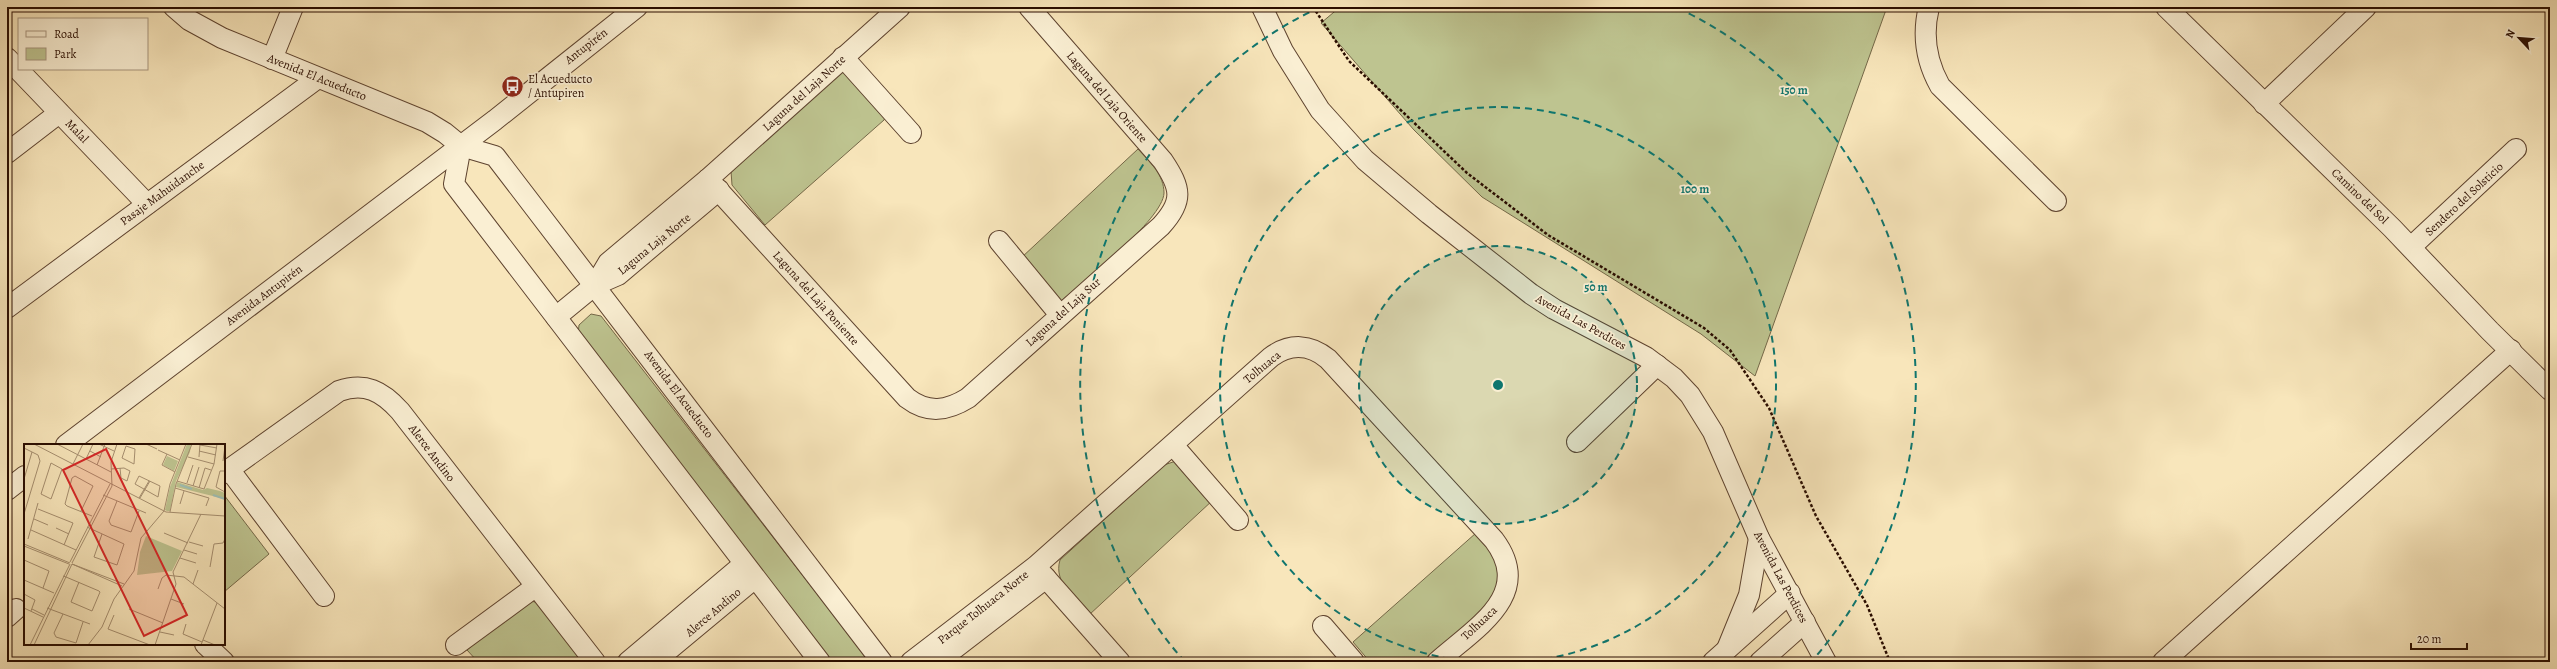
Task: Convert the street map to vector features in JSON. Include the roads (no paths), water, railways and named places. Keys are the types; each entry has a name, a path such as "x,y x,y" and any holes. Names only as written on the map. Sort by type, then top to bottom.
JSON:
{"street":[{"name":"Avenida El Acueducto","path":"174,7 205,30 432,125 461,146 495,156 882,662"},
{"path":"272,59 293,7"},
{"name":"Antupirén","path":"461,146 637,7"},
{"name":"Laguna del Laja Norte","path":"714,184 843,57 900,7"},
{"name":"Laguna del Laja Oriente","path":"1029,7 1163,161 1173,178 1178,192"},
{"name":"Avenida Las Perdices","path":"1262,7 1283,52 1312,98 1341,135 1365,160 1429,214 1531,294 1554,309 1657,365 1686,390 1706,417 1759,538 1826,662"},
{"path":"1929,7 1926,19 1925,44 1930,68 1940,86 2056,201"},
{"name":"Camino del Sol","path":"2166,7 2411,248 2550,390"},
{"path":"2264,104 2366,7"},
{"path":"843,57 911,133"},
{"name":"Malal","path":"7,58 18,70"},
{"name":"Malal","path":"18,70 146,204"},
{"name":"Pasaje Mahuidanche","path":"7,308 318,78"},
{"path":"7,153 59,113"},
{"path":"461,146 454,184 820,662"},
{"name":"Avenida Antupirén","path":"67,444 461,146"},
{"name":"Sendero del Solsticio","path":"2411,248 2516,149"},
{"name":"Laguna Laja Norte","path":"556,317 595,285 608,264 714,184"},
{"name":"Laguna del Laja Poniente","path":"714,184 907,398 929,410"},
{"name":"Laguna del Laja Sur","path":"929,410 953,407 968,398 1161,226 1175,209 1178,192"},
{"path":"999,241 1060,315"},
{"name":"Tolhuaca","path":"1041,572 1173,446 1271,357 1283,349 1304,347 1313,349 1328,359 1494,540 1508,565 1508,584 1501,602 1437,662"},
{"path":"2163,662 2511,350"},
{"path":"1578,442 1657,365"},
{"name":"Alerce Andino","path":"227,471 339,391 356,387 376,390 384,395 400,410 535,587 595,662"},
{"path":"1173,446 1238,520"},
{"path":"227,471 324,596"},
{"path":"7,490 24,477"},
{"path":"1720,656 1749,595 1759,538"},
{"name":"Alerce Andino","path":"628,662 749,571"},
{"name":"Alerce Andino","path":"654,662 749,571"},
{"path":"1041,572 1120,662"},
{"name":"Parque Tolhuaca Norte","path":"911,662 1041,572"},
{"name":"Parque Tolhuaca Norte","path":"937,662 1041,572"},
{"path":"456,644 535,587"},
{"path":"1720,656 1790,593"},
{"path":"1760,662 1805,622"},
{"path":"1323,626 1354,662"},
{"path":"206,645 224,662"}],"place":[{"name":"El Acueducto / Antupiren","path":"512,86"}]}
